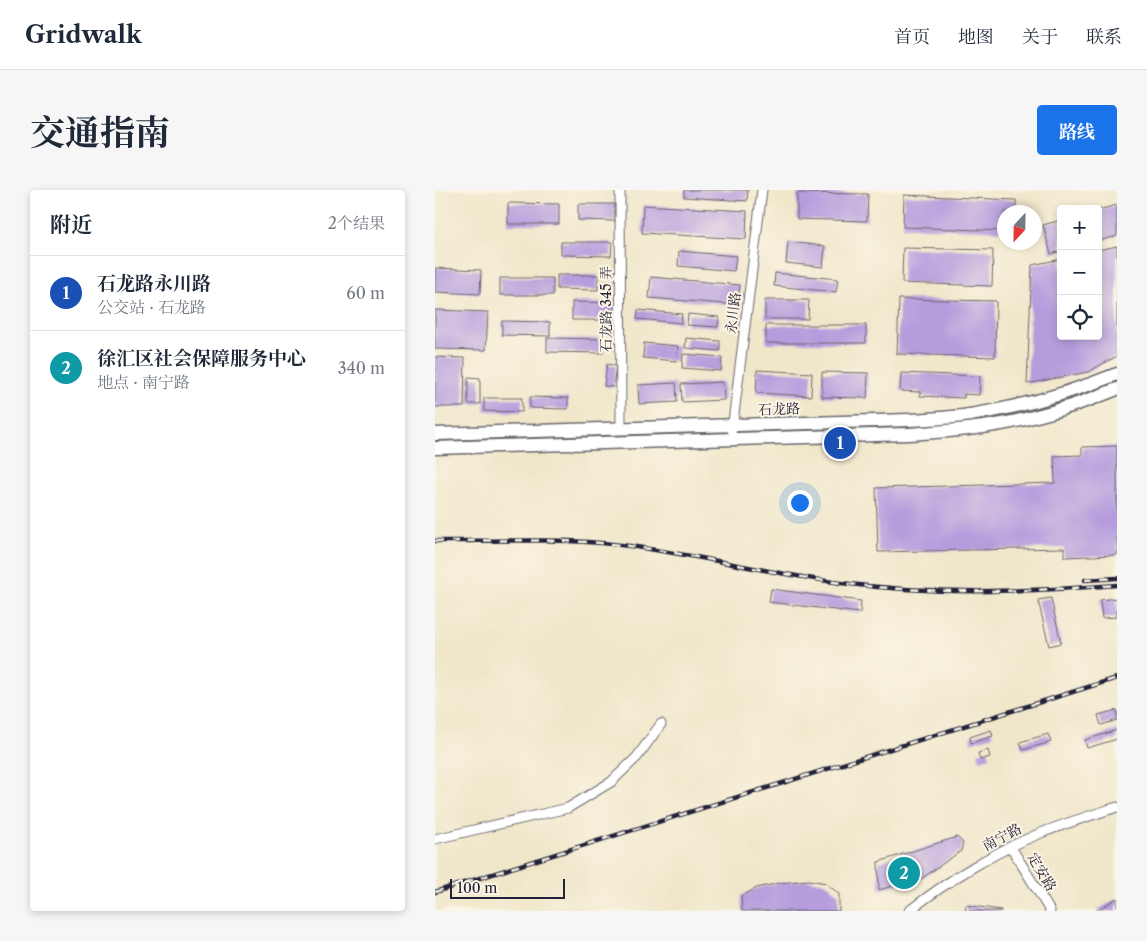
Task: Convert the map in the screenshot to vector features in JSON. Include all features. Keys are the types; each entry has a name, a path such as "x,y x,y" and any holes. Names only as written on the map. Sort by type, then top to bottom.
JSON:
{"main road":[{"name":"石龙路","path":"435,434 621,427 733,426 909,420 970,415 1029,404 1087,386 1117,374"},
{"name":"石龙路","path":"435,448 908,434 971,429 1032,418 1117,389"}],"street":[{"name":"石龙路 345 弄","path":"619,190 621,427"},
{"name":"永川路","path":"731,440 762,190"},
{"path":"435,839 568,808 611,782 637,757 661,724"},
{"name":"南宁路","path":"909,911 960,876 1011,846 1041,833 1117,807"},
{"name":"定安路","path":"1011,846 1050,911"}],"building":[{"path":"684,190 748,190 747,201 684,197"},
{"path":"797,193 868,194 867,221 797,219"},
{"path":"904,195 1016,200 1016,205 997,205 997,231 903,227"},
{"path":"508,203 559,204 559,224 508,224"},
{"path":"578,204 615,204 615,221 578,220"},
{"path":"643,205 747,211 746,239 642,233"},
{"path":"1117,205 1117,236 1102,240 1102,209"},
{"path":"1057,221 1057,252 1051,254 1043,225"},
{"path":"561,242 612,242 611,256 561,255"},
{"path":"788,242 825,246 823,267 786,263"},
{"path":"1117,246 1117,356 1088,372 1027,384 1032,265 1057,260 1057,340 1102,340 1102,249"},
{"path":"903,248 993,250 992,286 902,283"},
{"path":"679,251 736,256 734,271 678,266"},
{"path":"435,268 481,270 480,294 435,292"},
{"path":"775,273 838,279 836,292 774,286"},
{"path":"557,275 598,275 598,290 557,289"},
{"path":"651,277 740,285 738,305 649,298"},
{"path":"500,278 553,278 553,295 500,295"},
{"path":"899,299 996,301 995,357 897,354"},
{"path":"765,300 809,300 808,319 765,319"},
{"path":"572,302 616,303 616,311 619,311 619,327 606,327 606,320 572,320"},
{"path":"435,310 488,312 486,350 435,349"},
{"path":"638,310 682,314 681,323 637,319"},
{"path":"688,314 719,317 718,327 687,325"},
{"path":"502,321 550,322 550,336 502,335"},
{"path":"766,325 866,325 866,343 766,343"},
{"path":"547,338 603,339 603,353 547,352"},
{"path":"686,338 720,341 720,351 685,348"},
{"path":"644,343 678,346 676,361 643,358"},
{"path":"683,354 722,357 721,371 682,368"},
{"path":"435,357 465,358 464,407 435,407"},
{"path":"607,364 616,366 613,387 604,386"},
{"path":"757,370 812,373 811,396 756,393"},
{"path":"822,372 868,373 867,398 822,397"},
{"path":"901,373 980,376 979,395 964,394 964,398 920,396 920,392 900,391"},
{"path":"468,377 480,378 480,404 468,404"},
{"path":"723,382 724,400 682,402 681,384"},
{"path":"676,383 677,402 639,404 638,385"},
{"path":"530,397 568,398 568,409 530,408"},
{"path":"484,398 522,398 522,412 484,411"},
{"path":"1117,446 1117,555 1064,557 1064,548 878,552 876,488 1055,483 1054,456 1082,455 1082,447"},
{"path":"771,589 861,601 860,613 769,602"},
{"path":"1051,598 1061,643 1049,646 1038,600"},
{"path":"1117,598 1117,617 1102,618 1100,600"},
{"path":"1117,710 1117,720 1101,725 1098,715"},
{"path":"991,730 993,736 971,743 970,737"},
{"path":"1117,730 1117,739 1087,748 1085,740"},
{"path":"1048,734 1051,742 1023,750 1020,742"},
{"path":"988,750 990,757 980,760 978,753"},
{"path":"957,837 963,843 961,851 911,886 899,884 879,890 878,862"},
{"path":"809,880 826,883 839,894 839,911 742,911 741,896 757,888 779,883"},
{"path":"1117,898 1117,911 1096,911"},
{"path":"966,905 1001,910 1001,911 965,911"}],"railway":[{"path":"435,541 551,541 621,545 676,553 813,579 876,587 945,591 1013,591 1117,585"},
{"path":"1085,580 1117,578"},
{"path":"435,892 1117,678"}],"place":[{"name":"石龙路永川路","path":"840,443"},
{"name":"徐汇区社会保障服务中心","path":"904,873"}]}
